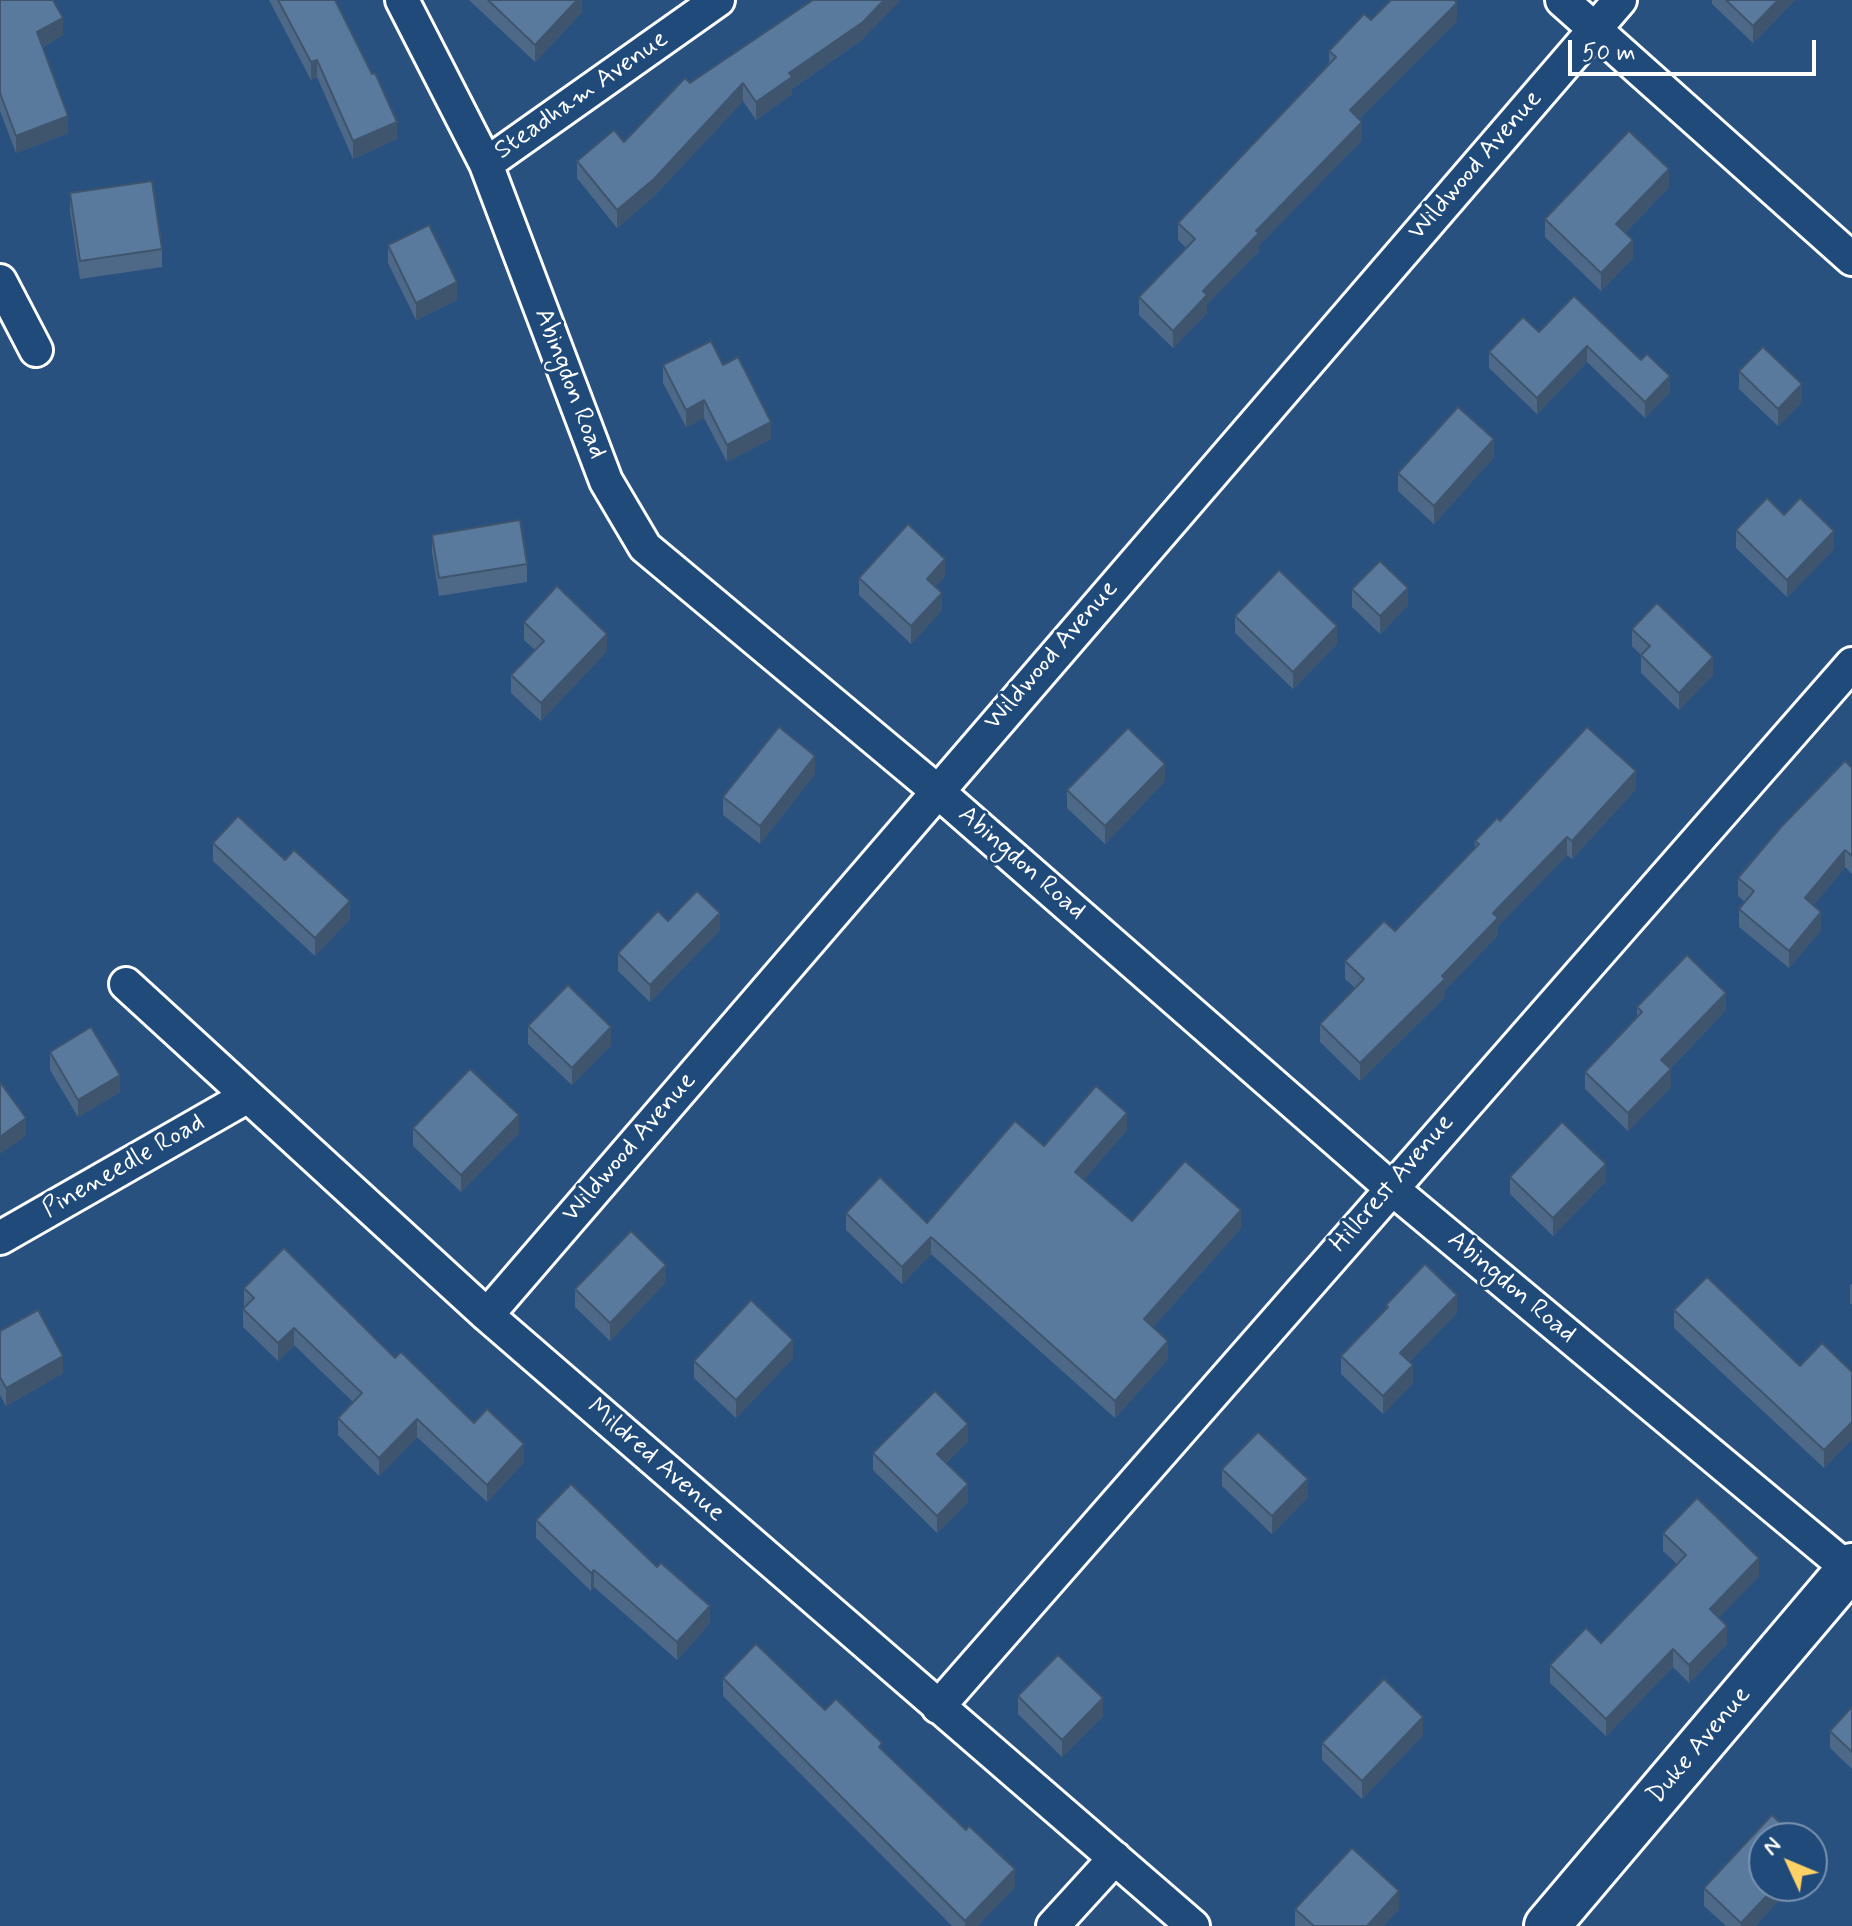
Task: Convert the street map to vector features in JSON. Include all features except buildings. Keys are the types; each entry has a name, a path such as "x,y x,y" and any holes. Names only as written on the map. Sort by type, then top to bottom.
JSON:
{"street":[{"name":"Abingdon Road","path":"402,0 486,164 606,481 645,547 936,790 1390,1187 1851,1569"},
{"name":"Steadham Avenue","path":"486,164 718,0"},
{"path":"1562,0 1852,259"},
{"name":"Wildwood Avenue","path":"487,1315 936,790 1620,0"},
{"path":"0,281 36,350"},
{"name":"Hillcrest Avenue","path":"938,1707 1390,1187 1852,664"},
{"name":"Mildred Avenue","path":"126,984 487,1315 1193,1926"},
{"name":"Pineneedle Road","path":"0,1238 248,1096"},
{"name":"Duke Avenue","path":"1547,1926 1851,1569"},
{"path":"1053,1926 1115,1858"}]}
